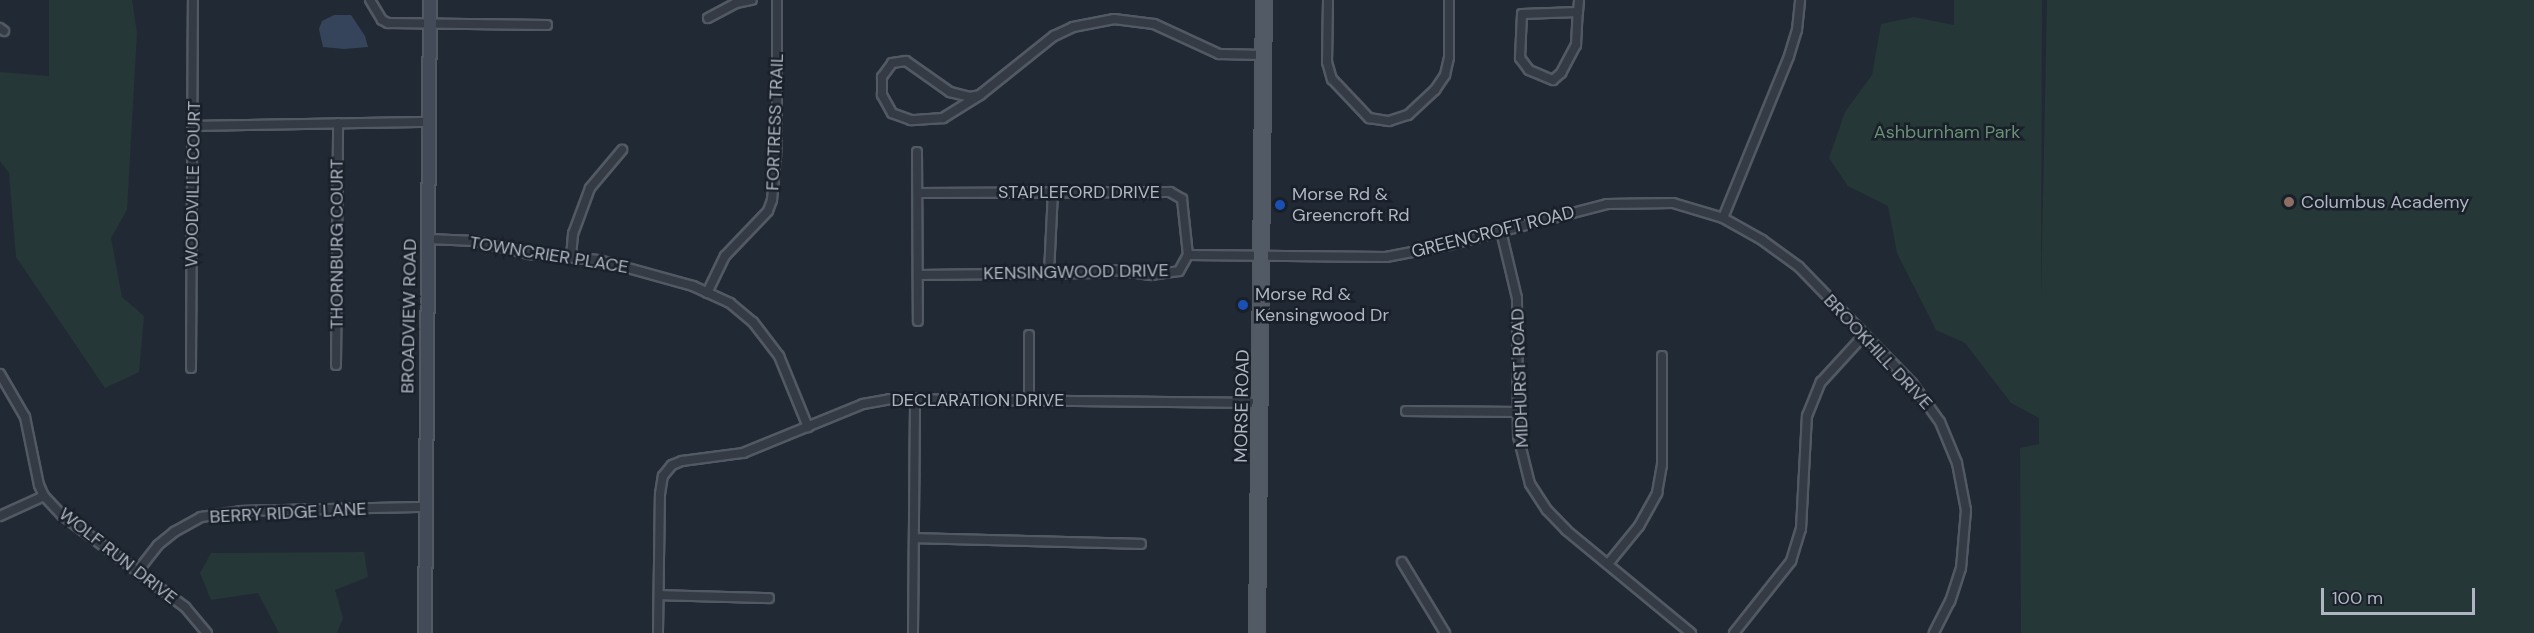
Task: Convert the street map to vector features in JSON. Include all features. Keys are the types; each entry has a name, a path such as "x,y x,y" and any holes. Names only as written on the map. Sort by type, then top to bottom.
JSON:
{"main road":[{"name":"MORSE ROAD","path":"1257,633 1264,0"}],"street":[{"name":"WOODVILLE COURT","path":"191,368 193,0"},
{"name":"BROADVIEW ROAD","path":"425,633 430,0"},
{"path":"708,18 736,3 752,0"},
{"name":"FORTRESS TRAIL","path":"707,293 725,256 768,211 772,200 777,147 777,0"},
{"path":"1328,0 1328,62 1332,80 1370,118 1389,121 1408,115 1435,90 1446,75 1449,57 1449,0"},
{"path":"1578,12 1522,14 1520,58 1529,70 1547,79 1558,78 1576,45 1579,0"},
{"path":"1723,218 1789,56 1797,30 1800,0"},
{"path":"373,1 382,20 388,23 547,25"},
{"path":"980,95 970,97 950,92 906,61 892,63 882,77 882,95 892,112 911,120 943,118 980,95 1054,36 1073,27 1114,20 1154,24 1219,54 1263,55"},
{"path":"194,126 429,122"},
{"name":"THORNBURG COURT","path":"336,365 338,123"},
{"path":"571,257 573,234 590,188 622,150"},
{"path":"917,152 918,321"},
{"path":"1049,273 1053,191"},
{"name":"STAPLEFORD DRIVE","path":"918,193 1053,191 1177,194 1184,206 1188,255"},
{"name":"GREENCROFT ROAD","path":"1262,256 1386,257 1449,245 1607,204 1673,203 1723,218"},
{"name":"BROOKHILL DRIVE","path":"1723,218 1762,240 1799,267 1931,406 1949,441 1963,486 1966,510 1963,559 1956,585 1934,633"},
{"name":"MIDHURST ROAD","path":"1501,231 1517,298 1518,436 1530,484 1547,510 1566,530 1691,633"},
{"name":"TOWNCRIER PLACE","path":"428,239 476,241 529,254 571,257 623,265 693,286 730,303 753,322 779,356 808,427"},
{"name":"KENSINGWOOD DRIVE","path":"918,275 1099,273 1114,270 1151,275 1179,271 1188,255 1262,256"},
{"path":"1029,335 1029,399"},
{"path":"1734,633 1791,561 1801,529 1804,431 1813,399 1832,369 1864,335"},
{"path":"1608,564 1639,526 1657,493 1662,465 1662,356"},
{"name":"WOLF RUN DRIVE","path":"0,374 25,417 39,485 44,496 62,515 184,607 207,633"},
{"path":"913,633 915,398"},
{"name":"DECLARATION DRIVE","path":"659,595 660,494 663,476 672,465 682,460 743,453 863,404 890,399 1260,403"},
{"path":"1406,411 1518,412"},
{"path":"0,516 44,496"},
{"name":"BERRY RIDGE LANE","path":"137,572 158,545 174,532 201,517 242,511 425,507"},
{"path":"914,538 1141,544"},
{"path":"1401,562 1445,633"},
{"path":"658,633 659,595 769,598"}],"green space":[{"path":"49,0 132,0 137,33 127,210 111,238 122,297 144,316 139,372 105,388 16,257 9,173 0,161 0,72 49,76"},
{"name":"Columbus Academy","path":"1954,0 2042,0 2041,297 2047,0 2534,0 2534,633 2021,633 2020,448 2039,444 2039,418 2011,403 1965,343 1936,330 1897,253 1888,206 1848,186 1829,158 1845,112 1872,75 1881,24 1914,17 1954,25"},
{"path":"364,552 368,577 335,590 343,618 337,633 279,633 258,593 211,600 200,573 211,553"}],"water":[{"path":"334,15 351,15 365,36 368,47 344,49 323,47 319,29 322,21"}],"place":[{"name":"Columbus Academy","path":"2289,202"},
{"name":"Morse Rd & Greencroft Rd","path":"1280,205"},
{"name":"Morse Rd & Kensingwood Dr","path":"1243,305"}],"park label":[{"name":"Ashburnham Park","path":"1947,132"}]}
